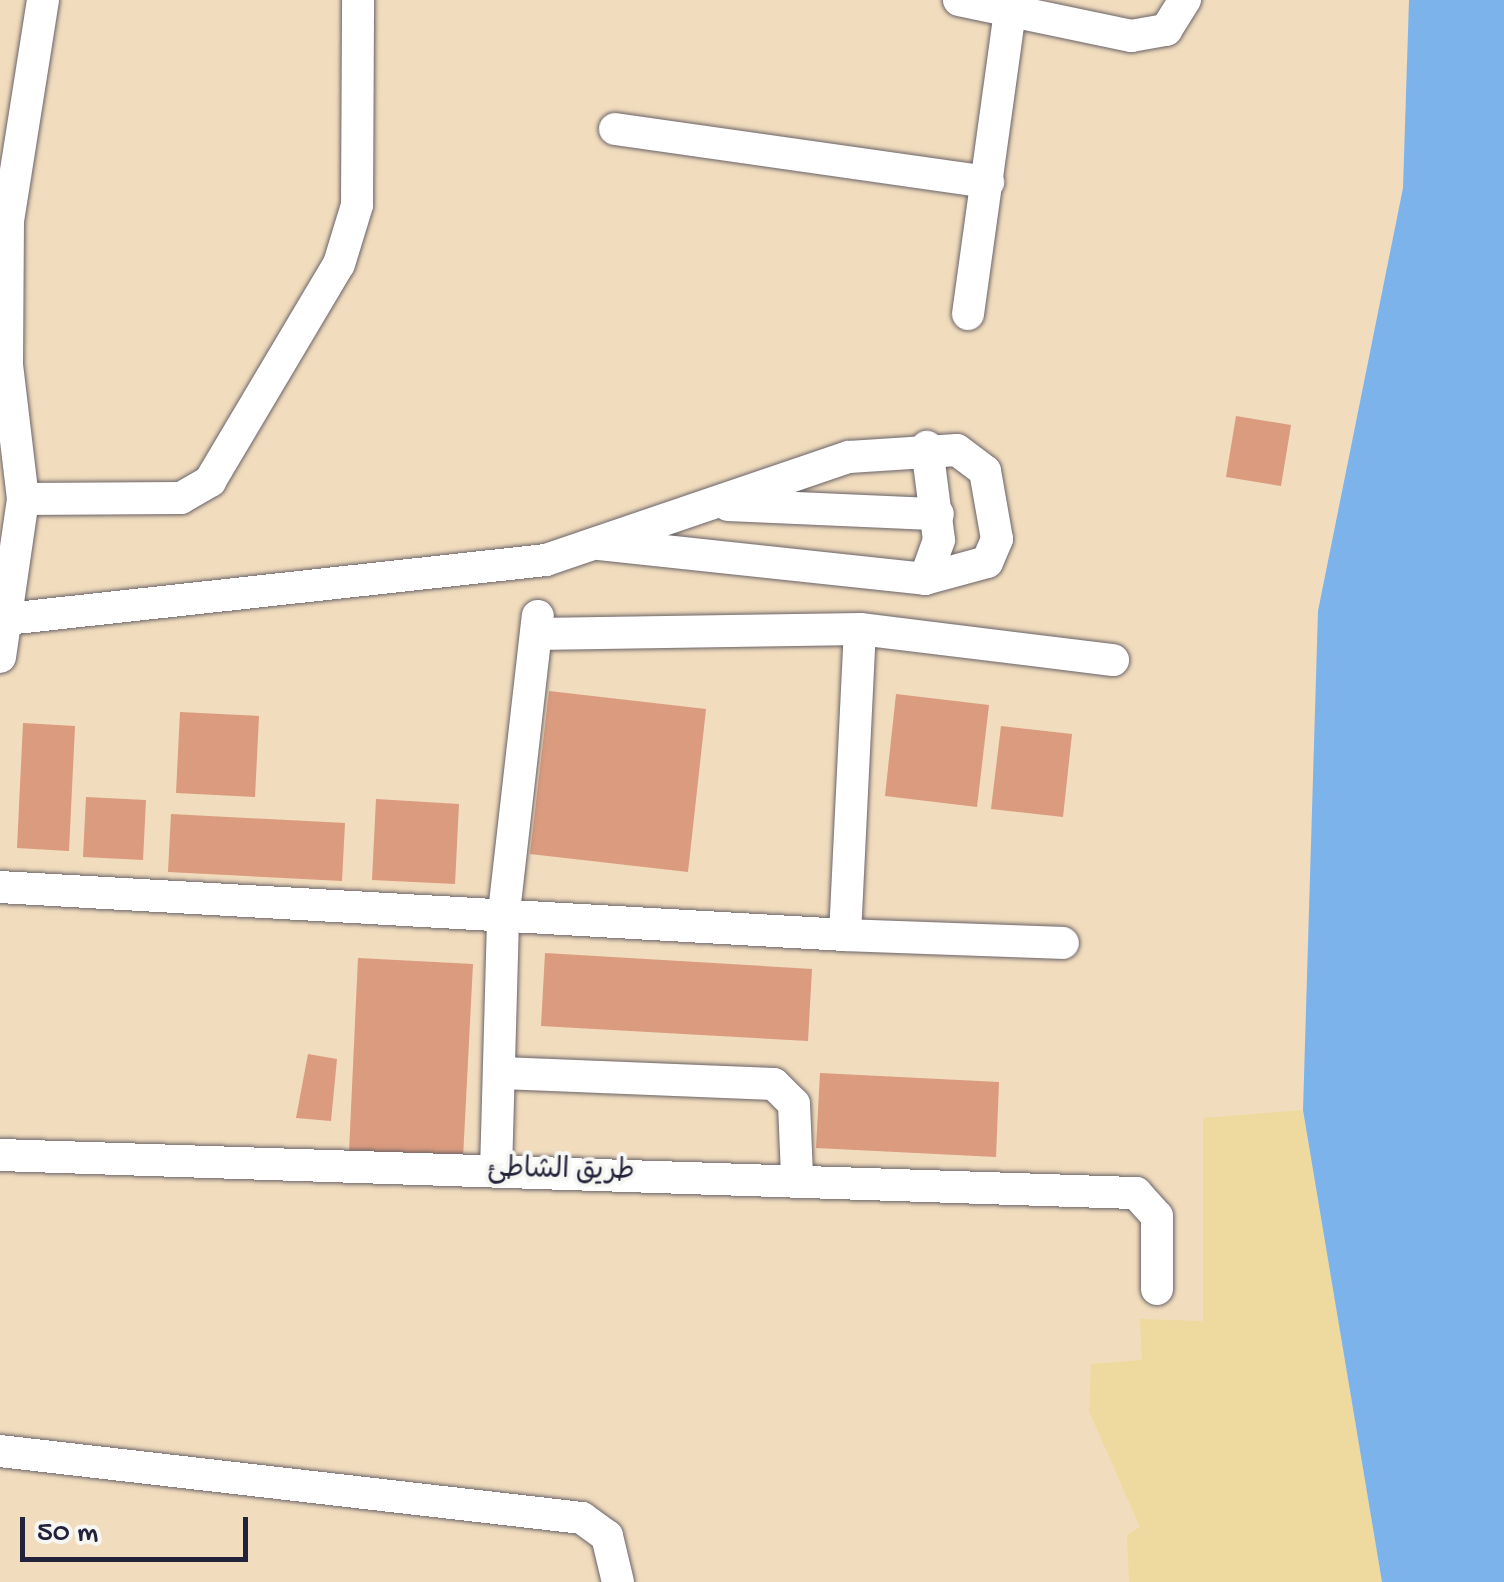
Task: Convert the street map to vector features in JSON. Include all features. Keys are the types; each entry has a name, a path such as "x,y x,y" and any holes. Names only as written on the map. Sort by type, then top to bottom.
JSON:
{"street":[{"path":"0,657 23,499 5,294 12,99 43,0"},
{"path":"23,499 182,498 210,481 344,249 357,205 358,0"},
{"path":"959,0 1131,36 1166,30 1185,0"},
{"path":"968,314 1010,11"},
{"path":"615,129 988,182"},
{"path":"7,619 546,560 594,543 708,504 849,457 927,447 957,450 986,470 997,539 987,562 925,579 594,543"},
{"path":"925,579 938,514 927,447"},
{"path":"708,504 938,514"},
{"path":"496,1172 502,1072 503,921 537,623 860,629 1113,660"},
{"path":"845,934 860,629"},
{"path":"0,887 503,921 1063,942"},
{"path":"502,1072 774,1084 794,1104 796,1176"},
{"name":"طريق الشاطئ","path":"0,1155 496,1172 796,1176 1122,1193 1151,1200 1158,1216 1157,1289"},
{"path":"0,1451 582,1518 607,1536 618,1582"}],"sand":[{"path":"1303,1110 1382,1582 1129,1582 1127,1535 1140,1527 1089,1411 1091,1364 1142,1360 1140,1319 1203,1321 1203,1118"}],"water":[{"path":"1409,0 1504,0 1504,1582 1382,1582 1303,1110 1318,611 1403,188"}],"building":[{"path":"1236,416 1291,425 1281,486 1226,477"},
{"path":"549,691 706,709 688,872 530,854"},
{"path":"896,694 989,705 977,807 885,796"},
{"path":"180,712 259,716 255,797 176,793"},
{"path":"23,723 75,726 69,851 17,848"},
{"path":"1001,726 1072,734 1063,817 991,809"},
{"path":"86,797 146,800 143,860 83,857"},
{"path":"376,799 459,804 455,884 372,880"},
{"path":"171,814 345,823 342,881 168,872"},
{"path":"545,953 812,969 808,1041 541,1026"},
{"path":"358,958 473,964 463,1158 349,1152"},
{"path":"308,1054 337,1059 331,1121 296,1118"},
{"path":"820,1073 999,1082 996,1157 816,1148"}]}
